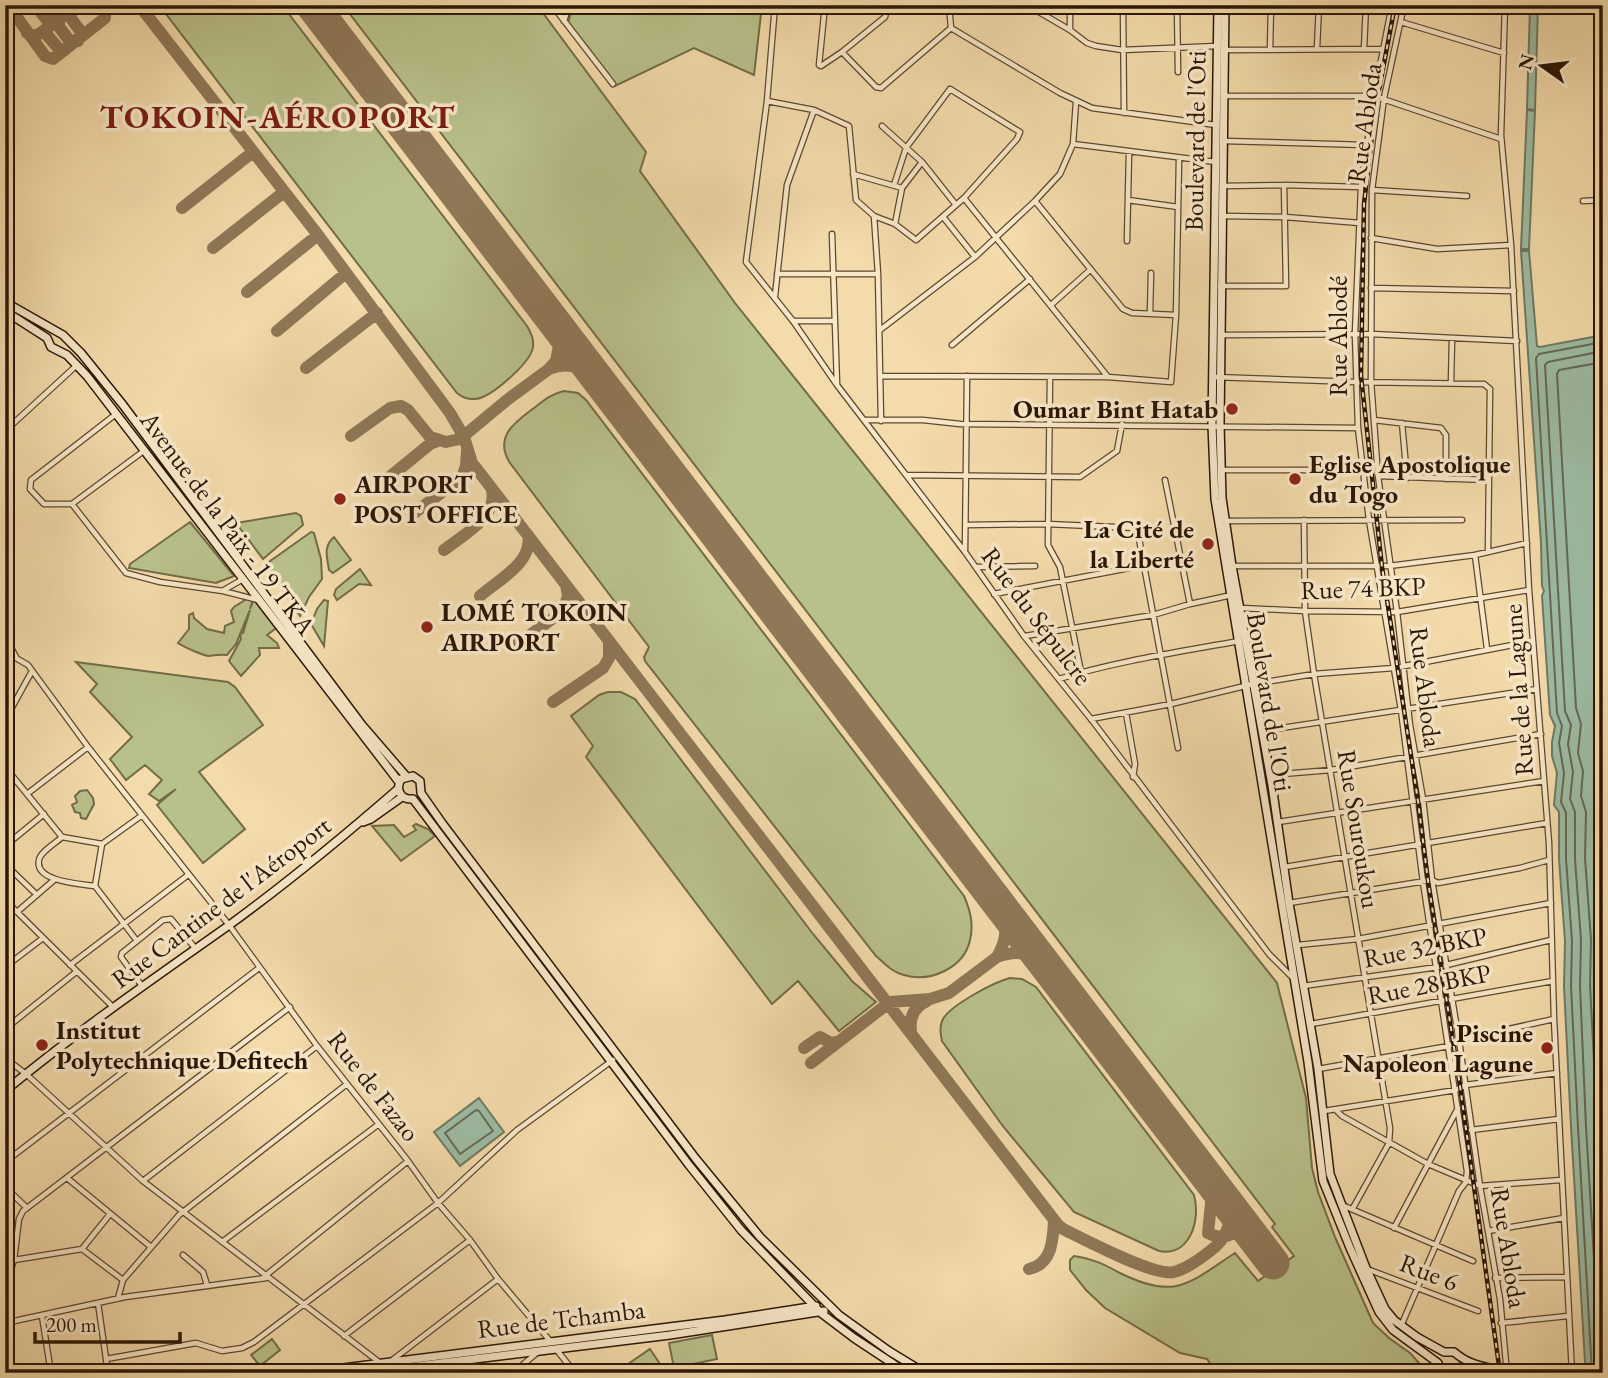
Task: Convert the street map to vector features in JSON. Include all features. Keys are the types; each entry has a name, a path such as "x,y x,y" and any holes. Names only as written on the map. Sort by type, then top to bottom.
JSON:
{"main road":[{"name":"Boulevard de l'Oti","path":"1217,5 1225,96 1224,141 1220,163 1216,425 1224,567 1240,608 1242,641"},
{"name":"Boulevard de l'Oti","path":"1217,377 1222,335 1218,286 1223,186 1216,125 1224,5"},
{"name":"Avenue de la Paix - 19 TKA","path":"5,302 54,329 81,353 130,414 362,725 406,776"},
{"name":"Avenue de la Paix - 19 TKA","path":"5,311 47,338 54,349 67,355 117,413 244,578 400,789"},
{"name":"Boulevard de l'Oti","path":"1216,425 1221,470 1219,499 1232,566 1234,595 1314,1103 1321,1172 1327,1193 1367,1288 1384,1320 1440,1369"},
{"name":"Boulevard de l'Oti","path":"1249,685 1262,731 1305,987 1324,1111 1330,1174 1385,1310 1401,1326 1444,1352"},
{"path":"906,1373 821,1313 819,1304 737,1211 421,793 420,781 413,776 406,776 400,789 413,799 741,1230 819,1304 831,1308 925,1373"},
{"name":"Rue Cantine de l'Aéroport","path":"5,1091 229,925 362,822 400,789"},
{"path":"413,799 421,793"},
{"name":"Rue de Tchamba","path":"360,1373 819,1304"},
{"name":"Rue de Tchamba","path":"303,1373 380,1363 390,1368 541,1350 551,1343 670,1335 821,1313 831,1308"},
{"path":"1475,1365 1454,1371 1440,1369 1439,1357 1444,1352 1454,1352 1460,1359 1475,1365 1508,1372"},
{"path":"1454,1371 1460,1359"}],"street":[{"path":"552,5 613,84"},
{"path":"564,22 569,5"},
{"path":"775,5 767,101 814,110 849,126 856,200 874,216 895,224 916,240 964,198 1017,139 1019,130 952,89 906,148 894,185"},
{"path":"825,5 821,66 887,15 888,5"},
{"path":"950,5 951,28"},
{"path":"1027,5 1091,45 1122,50 1383,49"},
{"path":"1070,5 1070,30"},
{"path":"1123,5 1124,113"},
{"path":"1178,5 1178,72"},
{"path":"1270,50 1271,5"},
{"path":"1317,48 1319,5"},
{"path":"1364,49 1366,5"},
{"name":"Rue Ablodé","path":"1392,5 1374,96 1361,187 1355,334 1356,382 1369,520 1401,710 1423,882 1456,1090 1467,1171 1466,1182"},
{"name":"Rue Abloda","path":"1404,5 1384,98 1372,190 1371,381 1378,476 1432,880 1500,1299 1508,1372"},
{"name":"Rue de la Lagune","path":"1505,5 1501,139 1511,245 1533,640 1547,823 1561,1180 1572,1373"},
{"path":"1401,22 1504,53"},
{"path":"842,52 876,87 881,88 951,28"},
{"path":"951,28 1076,102 1092,108 1216,125"},
{"path":"1225,96 1374,96 1501,139"},
{"name":"Rue du Sépulcre","path":"767,101 746,262 793,321 837,386 965,552 1024,636 1091,719 1269,954 1305,987"},
{"path":"880,330 975,257 1060,174 1073,144 1076,102"},
{"path":"775,297 788,185 814,110"},
{"path":"882,126 922,162 956,205"},
{"path":"1224,141 1366,145"},
{"path":"1073,144 1220,163"},
{"path":"1127,241 1129,152"},
{"path":"880,376 1108,377 1171,382 1176,315 1179,159"},
{"path":"895,224 902,188 922,162"},
{"path":"853,174 902,188"},
{"path":"1218,286 1284,286 1284,185"},
{"path":"1223,186 1361,187"},
{"path":"1372,190 1467,196"},
{"path":"964,198 1108,377"},
{"path":"1128,200 1178,206"},
{"path":"1583,201 1603,200"},
{"path":"1035,201 1127,312 1176,315"},
{"path":"874,216 880,330 881,421"},
{"path":"1222,216 1285,217 1360,223"},
{"path":"944,218 975,257"},
{"path":"832,234 837,386"},
{"path":"1371,238 1437,249 1511,245"},
{"path":"1051,305 1090,270"},
{"path":"1150,314 1151,273"},
{"path":"777,274 878,274"},
{"path":"952,345 1030,279"},
{"path":"1371,288 1514,291"},
{"path":"793,321 835,321"},
{"path":"1222,335 1371,334 1517,341"},
{"path":"1451,383 1452,338"},
{"path":"5,431 77,365"},
{"path":"965,552 967,376"},
{"path":"1217,377 1484,384 1490,389 1488,552"},
{"path":"1050,378 1048,545 1058,561 1063,579 1082,672"},
{"path":"117,413 31,480 30,489 41,503 72,504 145,449"},
{"path":"864,420 923,420 960,424 1359,428"},
{"path":"1374,420 1437,426 1444,431 1446,479"},
{"path":"1402,423 1407,478"},
{"path":"905,475 1084,476 1118,449 1122,424"},
{"path":"1221,470 1363,470"},
{"path":"1378,476 1488,480"},
{"path":"1165,480 1190,604"},
{"path":"72,504 126,573 261,601"},
{"name":"Rue Souroukou","path":"1304,520 1305,611 1357,939 1387,1103 1389,1143"},
{"path":"1225,522 1462,520"},
{"path":"966,525 1135,526 1145,565 1178,748"},
{"path":"1232,566 1378,567 1475,555 1527,543"},
{"path":"1475,555 1487,649"},
{"path":"994,594 1145,565"},
{"path":"976,567 1035,566"},
{"path":"223,591 244,578"},
{"name":"Rue 74 BKP","path":"1240,608 1397,612 1530,590"},
{"path":"1024,636 1153,615 1234,595"},
{"path":"5,637 16,658"},
{"path":"1091,719 1171,704 1249,685 1314,674 1394,668 1533,640"},
{"path":"1059,679 1161,655 1242,641"},
{"path":"5,656 16,658"},
{"name":"Rue de Fazao","path":"16,658 28,665 141,816 229,925 317,1046 438,1203 575,1373"},
{"path":"5,720 32,671"},
{"path":"1262,731 1537,689"},
{"path":"1126,713 1135,764 1133,777"},
{"path":"1269,775 1331,770 1541,734"},
{"path":"27,794 88,747"},
{"path":"5,767 62,837 102,844"},
{"path":"1277,822 1544,781"},
{"path":"5,846 44,814"},
{"path":"95,886 102,844 141,816"},
{"path":"1285,867 1547,823"},
{"path":"62,837 40,857 41,869 54,880 95,886 137,941"},
{"path":"1289,903 1432,880 1438,883 1521,868 1549,860"},
{"path":"5,864 37,895"},
{"path":"69,965 188,875"},
{"path":"17,912 54,880"},
{"path":"6,902 114,1008"},
{"path":"1298,945 1357,939 1550,903"},
{"path":"142,987 121,957 168,918 195,948"},
{"path":"5,967 43,938"},
{"name":"Rue 32 BKP","path":"1305,987 1438,967 1551,940"},
{"path":"5,1162 259,968"},
{"path":"5,1029 76,972"},
{"name":"Rue 28 BKP","path":"1311,1024 1553,981"},
{"path":"5,1286 14,1260 19,1219 27,1208 290,1007"},
{"path":"1318,1069 1449,1046 1459,1040 1554,1019"},
{"path":"143,1181 317,1046"},
{"path":"106,1359 196,1343 222,1351 242,1348 254,1342 438,1203 517,1130 618,1054"},
{"path":"5,1058 143,1181 380,1363"},
{"path":"1324,1111 1387,1103 1456,1090 1465,1085 1557,1073"},
{"path":"118,1298 123,1280 180,1215 347,1084"},
{"path":"1394,1228 1458,1108"},
{"path":"1336,1110 1389,1143 1466,1182 1480,1186 1561,1180"},
{"path":"1471,1130 1559,1119"},
{"path":"222,1242 379,1124"},
{"path":"1353,1208 1389,1143"},
{"path":"5,1323 118,1298 267,1277 408,1161"},
{"path":"67,1178 151,1247"},
{"path":"1401,1326 1459,1191 1466,1182"},
{"path":"5,1187 27,1208"},
{"path":"1341,1205 1473,1261"},
{"path":"14,1260 82,1250 110,1214"},
{"path":"1488,1231 1564,1218"},
{"path":"5,1241 16,1240"},
{"path":"344,1336 470,1240"},
{"path":"82,1250 123,1280"},
{"path":"183,1255 203,1272 207,1285"},
{"name":"Rue 6","path":"1366,1268 1478,1311"},
{"path":"1495,1278 1567,1277"},
{"path":"390,1368 498,1279"},
{"path":"98,1303 108,1373"},
{"path":"42,1316 51,1373"},
{"path":"1501,1323 1568,1316"},
{"path":"513,1373 541,1350"}],"shaded area":[{"path":"159,5 282,5 527,326 533,347 526,360 512,375 480,398 469,399 457,393"},
{"path":"343,5 537,5 646,152 640,171 735,303 1277,983 1306,1098 1312,1168 1335,1237 1373,1323 1410,1353 1428,1373 1217,1373 1207,1359 1180,1353 1105,1308 1070,1270 1070,1260 1074,1256 1081,1257 1139,1281 1169,1287 1193,1280 1235,1253 1258,1281 1294,1256 1272,1227 1275,1224"},
{"path":"573,5 762,5 754,75 694,48 615,86 568,23"},
{"path":"564,391 578,393 586,400 964,896 971,917 970,940 961,958 945,971 924,977 904,975 876,956 645,661 649,647 510,463 504,447 511,427 546,399"},
{"path":"296,513 301,516 303,525 263,559 236,523"},
{"path":"190,522 234,576 216,583 129,568 130,564"},
{"path":"311,532 314,533 321,559 322,579 300,616 266,564"},
{"path":"334,537 351,560 333,573 329,570 327,552 328,544"},
{"path":"360,569 371,585 359,584 337,600 334,595 336,589"},
{"path":"245,597 253,599 250,609 254,599 279,626 267,635 279,648 259,648 260,655 241,676 229,661 241,639 240,634 227,655 206,656 178,643 189,629 189,615 193,613 194,618 207,629 224,633 225,626 234,622 231,611 234,607 245,600","holes":["250,610 243,633 240,634"]},
{"path":"324,600 328,601 324,646 311,624"},
{"path":"76,662 228,682 235,687 263,725 199,772 245,829 203,863 157,805 176,789 159,801 149,794 162,780 145,765 126,780 110,759 132,737 90,692 97,684"},
{"path":"621,692 635,699 813,934 852,981 876,1002 839,1031 798,981 772,1004 586,757 593,746 571,716 599,695"},
{"path":"87,790 94,804 86,819 75,812 72,805 77,802 75,796 80,791"},
{"path":"416,824 428,829 435,836 401,861 372,826 394,825 404,837 416,830 413,826"},
{"path":"1010,978 1022,979 1036,987 1194,1195 1194,1225 1186,1243 1179,1248 1159,1251 1074,1212 1002,1125 942,1041 941,1024 948,1013 973,995"},
{"path":"712,1335 717,1359 674,1368 669,1343"},
{"path":"272,1339 280,1350 260,1366 251,1355"},
{"path":"650,1349 666,1373 615,1373"}],"water":[{"path":"1530,5 1538,5 1535,110 1527,109"},
{"path":"1527,110 1535,111 1529,249 1521,249"},
{"path":"1521,251 1529,251 1537,346 1603,335 1603,1373 1586,1373 1585,1362 1564,986 1565,941 1559,859 1559,812 1554,805 1557,773 1552,756 1552,742 1555,726 1550,715"},
{"path":"479,1098 504,1132 460,1166 434,1132"}],"taxiway":[{"path":"8,5 45,56 53,59 105,18 99,5"},
{"path":"35,5 46,19 57,22"},
{"path":"27,33 33,36 39,34 78,5"},
{"path":"139,5 318,235 450,413 464,437 472,463 1058,1225 1086,1241 1136,1263 1151,1269 1174,1272 1201,1258 1224,1236 1229,1218 1224,1198"},
{"path":"72,11 70,17 81,32 87,32"},
{"path":"59,20 59,27 69,40 78,41"},
{"path":"47,29 47,35 59,49 65,50"},
{"path":"182,208 253,152"},
{"path":"213,248 284,192"},
{"path":"247,292 318,235"},
{"path":"277,331 346,273"},
{"path":"306,368 377,313"},
{"path":"351,436 390,408 401,406 408,410 430,437 446,442 460,439 556,361 560,341 553,322"},
{"path":"549,369 574,366 597,379"},
{"path":"386,480 430,444 438,441"},
{"path":"413,514 462,477 467,451"},
{"path":"444,550 484,517 490,509 492,490"},
{"path":"480,596 520,562 528,545 528,535"},
{"path":"512,648 563,611 568,596 566,585"},
{"path":"553,702 603,668 609,658 609,641"},
{"path":"994,898 1002,913 1005,927 1004,941 997,957 1013,953 1026,954 1050,971"},
{"path":"811,1063 890,1002 930,999 949,993 997,957"},
{"path":"911,1031 913,1013 927,1001"},
{"path":"804,1048 820,1037 831,1043 837,1042"},
{"path":"1207,1176 1212,1193 1208,1233 1228,1236 1236,1231 1242,1222"},
{"path":"1029,1269 1047,1257 1052,1243 1054,1221"}],"runway":[{"path":"312,5 1273,1263"}],"railway":[{"path":"1395,5 1375,111 1364,204 1361,376 1382,567 1500,1373"}],"place":[{"name":"Oumar Bint Hatab","path":"1232,409"},
{"name":"Eglise Apostolique du Togo","path":"1295,479"},
{"name":"AIRPORT POST OFFICE","path":"340,499"},
{"name":"La Cité de la Liberté","path":"1208,544"},
{"name":"LOMÉ TOKOIN AIRPORT","path":"427,627"},
{"name":"Institut Polytechnique Defitech","path":"42,1045"},
{"name":"Piscine Napoleon Lagune","path":"1547,1048"}],"district":[{"name":"TOKOIN-AÉROPORT","path":"278,116"}]}
